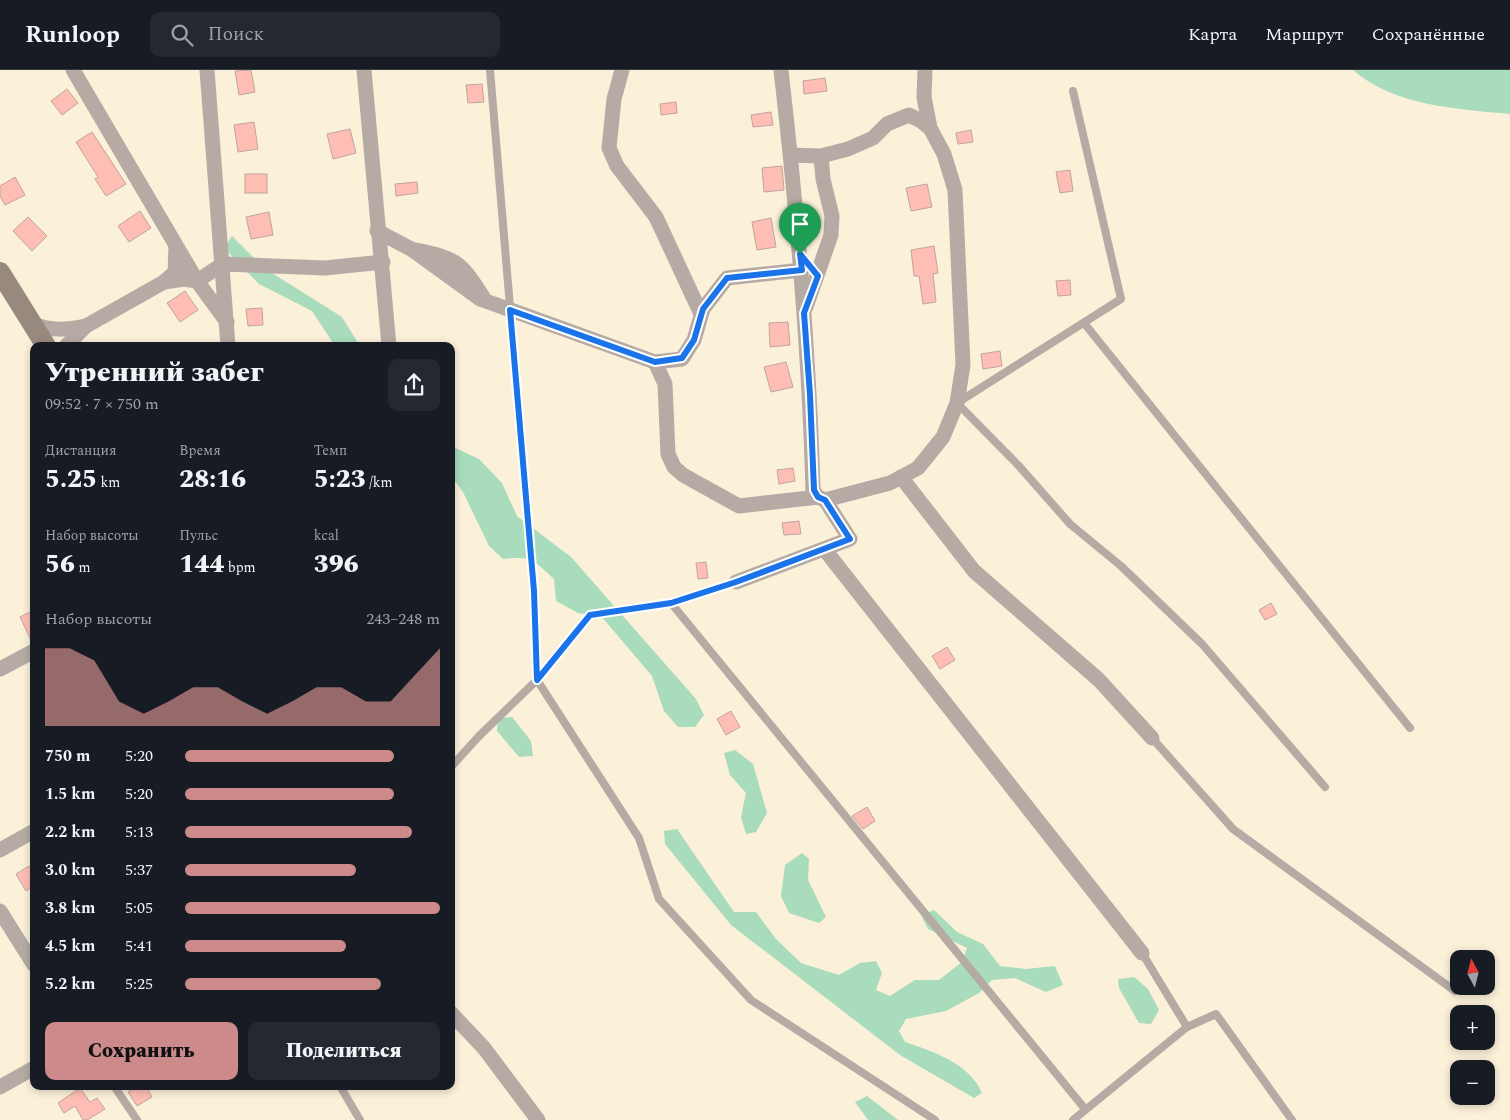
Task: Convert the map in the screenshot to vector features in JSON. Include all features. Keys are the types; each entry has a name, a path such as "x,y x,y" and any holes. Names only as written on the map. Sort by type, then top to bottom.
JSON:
{"street":[{"path":"73,70 197,281 226,322"},
{"path":"207,70 228,342"},
{"path":"364,70 377,231 383,262 390,342"},
{"path":"622,70 614,98 608,148 617,166 656,217 701,314"},
{"path":"736,582 850,539 814,490 802,270 781,70"},
{"path":"655,362 666,384 668,454 674,467 683,475 739,506 821,499 890,483 918,468 943,437 957,403 963,365 954,190 944,154 930,128 924,97 925,70"},
{"path":"791,155 822,156 848,149 873,138 887,124 908,115 920,106 924,97"},
{"path":"908,115 921,120 930,128"},
{"path":"804,313 831,235 832,216 822,179 822,156"},
{"path":"377,231 411,249 485,300 655,362 682,358 694,340 701,314 727,278 802,270"},
{"path":"70,342 86,326 164,282 175,272 176,245"},
{"path":"800,254 818,276"},
{"path":"164,282 184,278 197,281 223,264 326,268 383,262"},
{"path":"0,272 44,342"},
{"path":"33,324 49,330 63,331 86,326"},
{"path":"901,477 974,571 1099,680 1152,738"},
{"path":"825,550 1142,952"},
{"path":"0,669 30,653"},
{"path":"0,850 30,833"},
{"path":"0,911 30,959"},
{"path":"455,1017 484,1048 538,1120"},
{"path":"0,1087 30,1070"}],"lane":[{"path":"490,70 534,591 537,680 639,838 659,900 751,1000 935,1120"},
{"path":"1073,91 1121,299 957,403 1018,465 1070,524 1121,566 1202,644 1325,787"},
{"path":"1084,323 1410,728"},
{"path":"455,763 479,736 537,680 590,615 671,603 736,582"},
{"path":"671,603 1085,1109"},
{"path":"1152,738 1233,829 1450,987"},
{"path":"1142,952 1187,1027"},
{"path":"1072,1120 1187,1027 1216,1014 1292,1120"},
{"path":"117,1090 137,1120"},
{"path":"342,1090 360,1120"}],"green space":[{"path":"1353,70 1510,70 1510,114 1427,104 1388,91 1369,82"},
{"path":"232,236 264,268 342,317 358,342 332,342 312,311 259,284 224,248"},
{"path":"455,448 479,459 502,483 517,516 571,557 696,699 704,715 695,727 678,727 664,711 652,676 601,616 578,613 556,601 554,579 541,567 526,559 503,559 489,546 463,492 455,481"},
{"path":"512,717 531,741 533,756 519,757 497,731 498,718"},
{"path":"735,750 753,764 767,813 756,832 746,834 741,817 746,793 730,775 724,753"},
{"path":"677,829 734,912 756,912 776,939 801,963 839,975 860,963 876,961 882,973 876,990 890,996 915,980 939,980 962,962 967,948 928,929 921,915 934,910 957,932 983,944 1000,966 1026,969 1055,966 1063,985 1046,992 1015,978 992,980 979,993 946,1011 906,1019 899,1031 905,1042 939,1055 960,1066 969,1074 982,1093 974,1098 900,1055 731,925 665,844 664,831"},
{"path":"802,853 809,859 808,880 826,917 819,923 789,913 781,896 785,865"},
{"path":"1134,977 1148,989 1159,1010 1151,1024 1139,1023 1119,988 1118,979"},
{"path":"867,1096 898,1120 868,1120 855,1102"}],"building":[{"path":"251,70 255,92 239,95 235,71"},
{"path":"825,78 827,91 804,94 803,81"},
{"path":"482,84 484,102 468,103 466,85"},
{"path":"67,89 78,103 62,115 51,101"},
{"path":"676,102 677,113 661,115 660,104"},
{"path":"771,112 773,125 753,127 751,115"},
{"path":"254,122 258,149 238,152 234,125"},
{"path":"350,129 356,153 333,159 327,134"},
{"path":"971,130 973,142 958,144 956,133"},
{"path":"92,132 126,184 106,196 95,179 98,177 76,142"},
{"path":"782,166 784,190 764,192 762,168"},
{"path":"1070,170 1073,191 1060,193 1056,172"},
{"path":"245,174 267,174 267,193 245,193"},
{"path":"15,177 25,195 5,205 0,196 0,186"},
{"path":"417,182 418,193 396,196 395,184"},
{"path":"927,184 932,207 911,211 906,188"},
{"path":"140,211 151,228 129,242 118,226"},
{"path":"269,212 273,235 251,239 246,217"},
{"path":"28,217 47,236 32,251 13,231"},
{"path":"771,218 776,247 757,250 752,222"},
{"path":"934,246 938,273 933,274 936,302 923,304 919,276 914,276 911,250"},
{"path":"1070,280 1071,295 1058,296 1056,281"},
{"path":"185,291 198,310 180,322 167,303"},
{"path":"262,308 263,325 248,326 246,309"},
{"path":"788,322 790,345 770,347 769,323"},
{"path":"1000,351 1002,366 983,369 981,354"},
{"path":"786,362 793,387 771,392 764,367"},
{"path":"793,468 795,481 779,484 777,470"},
{"path":"799,521 801,534 784,535 782,523"},
{"path":"706,562 708,578 698,579 696,563"},
{"path":"1271,603 1277,614 1265,620 1259,610"},
{"path":"30,612 30,638 20,617"},
{"path":"947,647 955,660 940,669 932,656"},
{"path":"731,711 740,727 726,735 717,719"},
{"path":"867,807 875,821 863,829 852,816"},
{"path":"29,866 30,888 26,891 16,874"},
{"path":"77,1090 81,1090 90,1102 97,1098 105,1109 87,1120 83,1120 75,1106 64,1113 58,1103"},
{"path":"131,1090 148,1090 152,1097 137,1106 128,1092"}],"route":[{"path":"800,254 818,276 804,313 814,490 818,497 825,500 850,539 736,582 671,603 590,615 537,680 534,591 510,310 655,362 682,358 694,340 703,309 727,278 802,270 800,254"}]}
